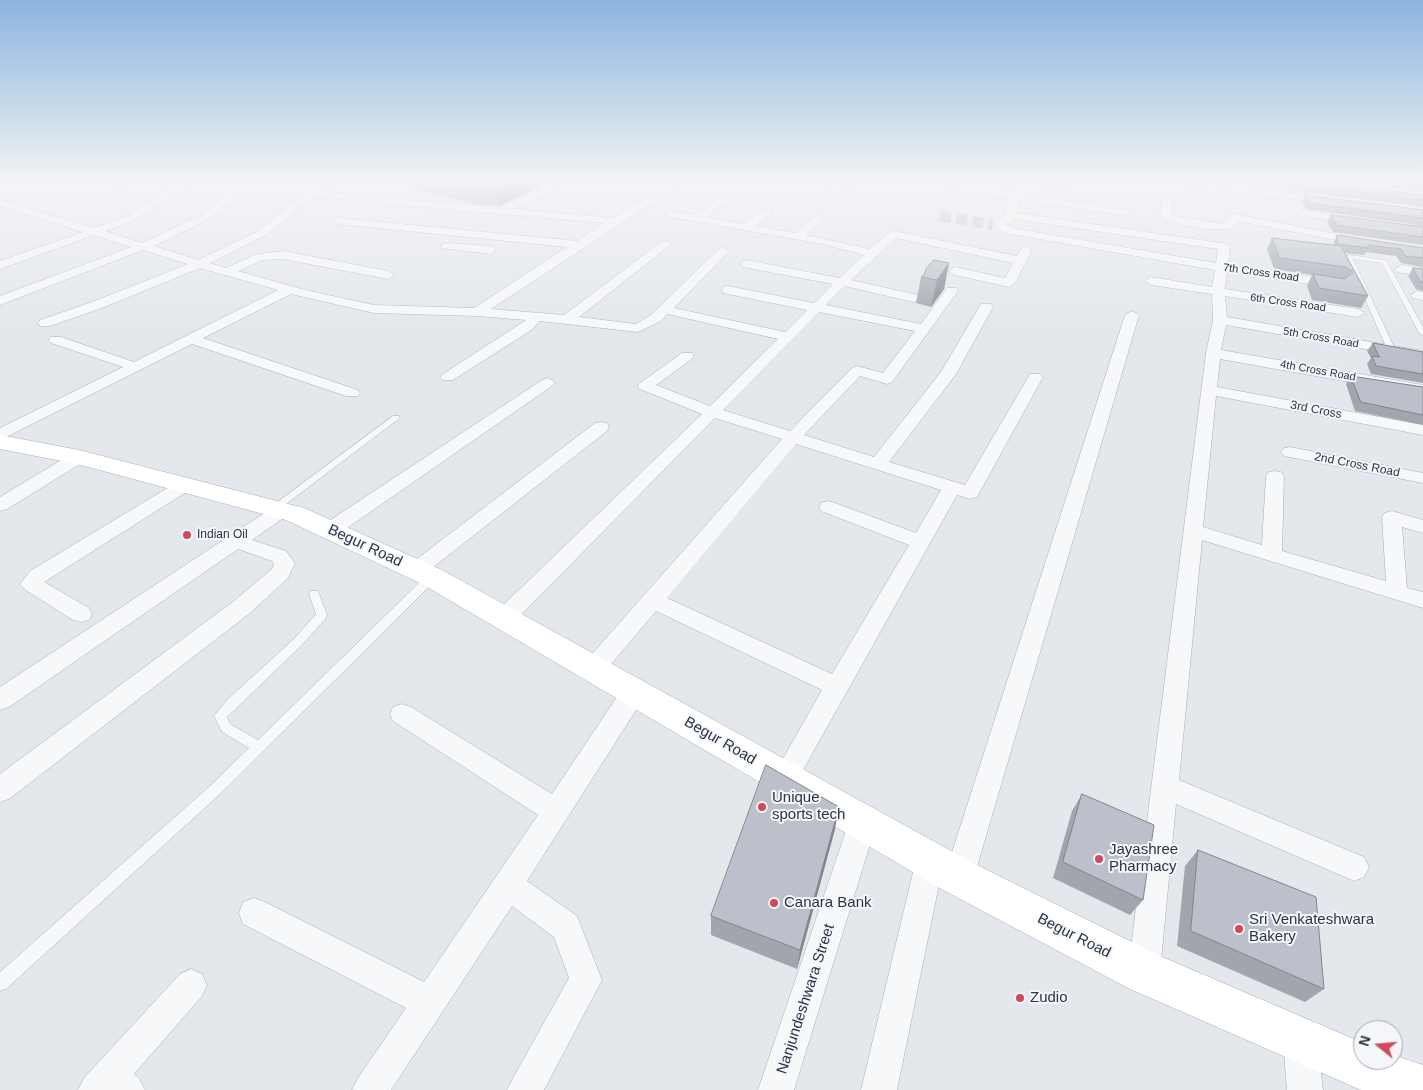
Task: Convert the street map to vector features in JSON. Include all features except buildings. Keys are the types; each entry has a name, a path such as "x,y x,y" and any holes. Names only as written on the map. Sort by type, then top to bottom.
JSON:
{"main road":[{"name":"Begur Road","path":"0,442 79,457 284,511 330,530 424,574 959,877 1144,972 1386,1077 1423,1088"}],"street":[{"path":"0,265 86,234"},
{"path":"104,234 226,272 374,309 477,312 567,319 638,328 656,318 665,310 723,251"},
{"path":"0,301 144,246 170,234"},
{"path":"45,323 97,305 199,264 262,234"},
{"path":"468,234 580,245"},
{"path":"477,312 596,234"},
{"path":"786,234 872,253"},
{"path":"504,618 789,337 816,307 894,234 1021,261"},
{"name":"7th Cross Road","path":"1020,234 1222,268 1339,285"},
{"path":"1144,234 1224,246 1218,292 1220,320 1213,353 1144,972"},
{"path":"1314,234 1378,244"},
{"path":"955,271 1009,283 1032,236"},
{"path":"567,319 665,244"},
{"path":"446,246 504,251"},
{"path":"0,254 16,260"},
{"path":"226,272 261,257 282,255 388,275"},
{"path":"542,255 561,257"},
{"path":"747,264 913,298"},
{"path":"1401,269 1423,272"},
{"name":"6th Cross Road","path":"1151,281 1358,313"},
{"path":"0,435 290,289"},
{"path":"728,290 925,329"},
{"path":"593,669 793,437 857,371 887,378 952,292"},
{"path":"878,464 948,374 986,307"},
{"path":"665,310 789,337"},
{"path":"959,877 1132,315"},
{"path":"448,377 528,326 535,317"},
{"name":"5th Cross Road","path":"1220,320 1423,355"},
{"path":"192,339 352,393"},
{"path":"56,340 136,367"},
{"name":"4th Cross Road","path":"1213,353 1423,390"},
{"path":"687,356 645,386 712,412 970,494 1034,377"},
{"path":"330,530 547,383"},
{"name":"3rd Cross","path":"1209,390 1423,430"},
{"path":"424,574 601,427"},
{"name":"2nd Cross Road","path":"1290,452 1423,478"},
{"path":"0,505 79,457"},
{"path":"1272,554 1275,476"},
{"path":"81,614 31,584 37,576 186,485"},
{"path":"785,778 952,487"},
{"path":"828,507 921,542"},
{"path":"0,700 243,544 284,511"},
{"path":"1397,592 1392,518 1423,527"},
{"path":"1194,531 1423,600"},
{"path":"0,790 242,606 281,573 285,563 279,556 243,544"},
{"path":"652,600 838,687"},
{"path":"370,1090 508,885 634,692"},
{"path":"402,714 556,811"},
{"path":"1165,787 1354,867"},
{"name":"Nanjundeshwara Street","path":"776,1090 863,822"},
{"path":"879,1090 930,860"},
{"path":"508,885 566,927 586,980 525,1090"},
{"path":"254,913 429,1002"},
{"path":"111,1086 191,985"},
{"path":"1300,1040 1305,1090"}],"lane":[{"path":"1391,350 1349,257 1384,262 1423,333"},
{"path":"284,511 396,418"},
{"path":"0,982 208,796 259,747 424,574"},
{"path":"259,747 226,728 220,716 233,701 307,634 322,615 314,594"}],"place":[{"name":"Indian Oil","path":"187,535"},
{"name":"Unique sports tech","path":"762,807"},
{"name":"Jayashree Pharmacy","path":"1099,859"},
{"name":"Canara Bank","path":"774,903"},
{"name":"Sri Venkateshwara Bakery","path":"1239,929"},
{"name":"Zudio","path":"1020,998"}]}
